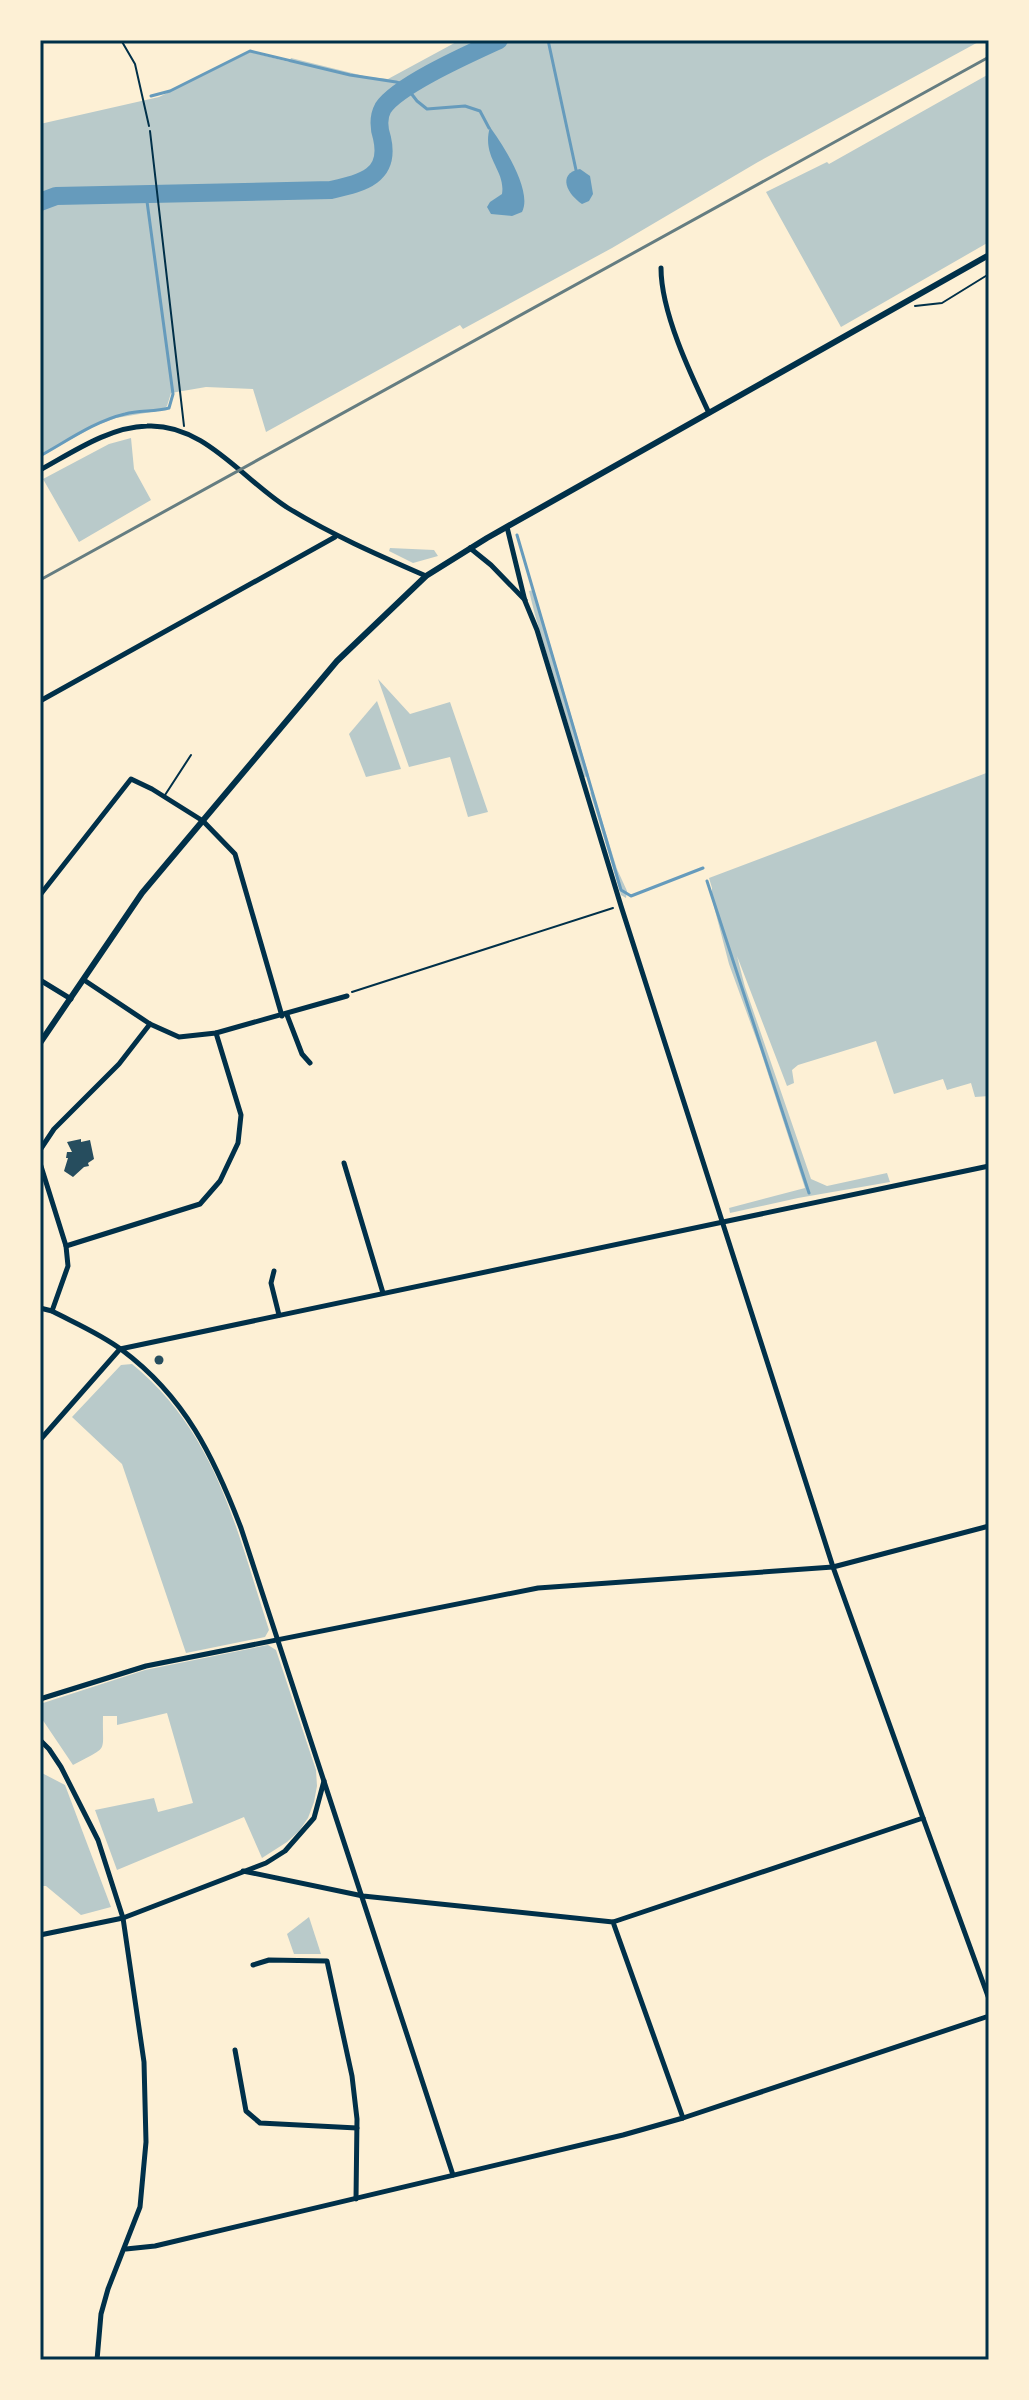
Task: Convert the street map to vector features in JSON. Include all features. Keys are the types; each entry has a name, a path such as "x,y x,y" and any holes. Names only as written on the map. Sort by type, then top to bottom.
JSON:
{"street":[{"path":"40,1043 142,893 337,661 426,576 470,548 989,255"},
{"path":"661,268 661,285 685,361 709,414"},
{"path":"40,470 94,441 120,431 149,425 185,432 201,439 284,506 336,536 426,576"},
{"path":"507,527 525,601 537,630 621,906 833,1567 989,1999"},
{"path":"40,701 336,536"},
{"path":"470,548 525,601"},
{"path":"40,895 131,779 164,796 203,821 235,854 285,1015 302,1054 310,1063"},
{"path":"40,980 71,999"},
{"path":"84,980 150,1024 179,1037 216,1033 347,996"},
{"path":"40,1150 54,1129 119,1064 150,1024"},
{"path":"66,1246 200,1204 220,1181 238,1143 241,1115 216,1033"},
{"path":"344,1163 383,1293"},
{"path":"40,1440 120,1349 989,1166"},
{"path":"41,1167 66,1246 68,1266 52,1311"},
{"path":"274,1271 271,1283 279,1315"},
{"path":"40,1308 52,1311 120,1349 152,1375 173,1397 207,1447 241,1528 453,2175"},
{"path":"40,1699 146,1666 538,1588 833,1567 989,1526"},
{"path":"40,1740 61,1767 98,1840 123,1918 144,2062 146,2142 140,2207 108,2289 101,2314 97,2360"},
{"path":"40,1935 123,1918 266,1863 285,1851 314,1818 324,1780"},
{"path":"243,1871 363,1896 613,1922 923,1818"},
{"path":"613,1922 683,2118"},
{"path":"253,1965 269,1960 327,1961 352,2076 357,2128 356,2199"},
{"path":"126,2249 155,2246 623,2135 989,2016"},
{"path":"235,2050 246,2111 260,2123 357,2128"}],"lane":[{"path":"121,40 135,64 149,126"},
{"path":"164,796 191,755"}],"path":[{"path":"149,126 185,432"},
{"path":"905,303 918,307 942,303 989,274"},
{"path":"347,996 621,906"}],"shaded area":[{"path":"460,40 982,40 758,162 612,248 463,329 460,325 266,432 253,389 206,387 171,393 163,410 116,418 97,425 40,456 40,124 159,97 250,52 388,79"},
{"path":"989,74 989,242 841,327 766,192 827,162 829,164"},
{"path":"131,438 134,469 151,500 79,542 43,479 109,444"},
{"path":"390,548 434,550 438,556 413,563 389,551"},
{"path":"534,590 589,776 584,777 535,615 529,591"},
{"path":"378,679 410,714 450,702 488,812 468,817 450,757 409,767"},
{"path":"377,701 401,769 366,777 349,734"},
{"path":"989,772 989,1096 975,1097 971,1083 947,1090 943,1079 894,1094 876,1041 798,1065 792,1070 794,1083 787,1086 737,956 811,1179 827,1186 887,1173 890,1182 730,1213 729,1208 805,1188 729,964 709,878"},
{"path":"590,792 594,795 627,891 626,898 621,895"},
{"path":"132,1364 161,1391 185,1421 204,1453 220,1486 246,1557 269,1630 265,1637 186,1653 122,1464 72,1417 121,1365"},
{"path":"268,1645 276,1650 316,1770 317,1786 308,1818 287,1842 262,1858 244,1817 117,1870 95,1810 154,1798 158,1812 193,1803 167,1713 117,1725 117,1716 103,1716 102,1748 73,1765 40,1716 40,1704 145,1670"},
{"path":"40,1772 65,1785 111,1907 81,1915 46,1886 40,1886"},
{"path":"309,1917 321,1954 294,1954 287,1934"}],"water":[{"path":"490,127 515,168 523,192 522,212 512,216 491,214 487,207 502,194 501,178 489,147"},
{"path":"580,169 590,176 593,194 589,201 582,204 572,195 566,180 568,175"}],"building":[{"path":"81,1139 81,1142 90,1140 94,1159 73,1177 64,1171 67,1152 72,1152 67,1142"},
{"path":"159,1356 163,1360 159,1364 155,1360"}],"waterway":[{"path":"40,202 56,196 331,190 363,181 378,170 382,162 384,151 380,119 383,108 391,99 436,70 499,40"},
{"path":"548,40 576,170"},
{"path":"151,96 170,91 250,51 410,86"},
{"path":"407,88 427,109 465,106 480,111 489,128"},
{"path":"40,456 103,421 130,413 169,408 173,394 146,194"},
{"path":"517,535 621,890 631,896 703,868"},
{"path":"707,881 809,1193"}],"railway":[{"path":"40,580 989,57"}]}
